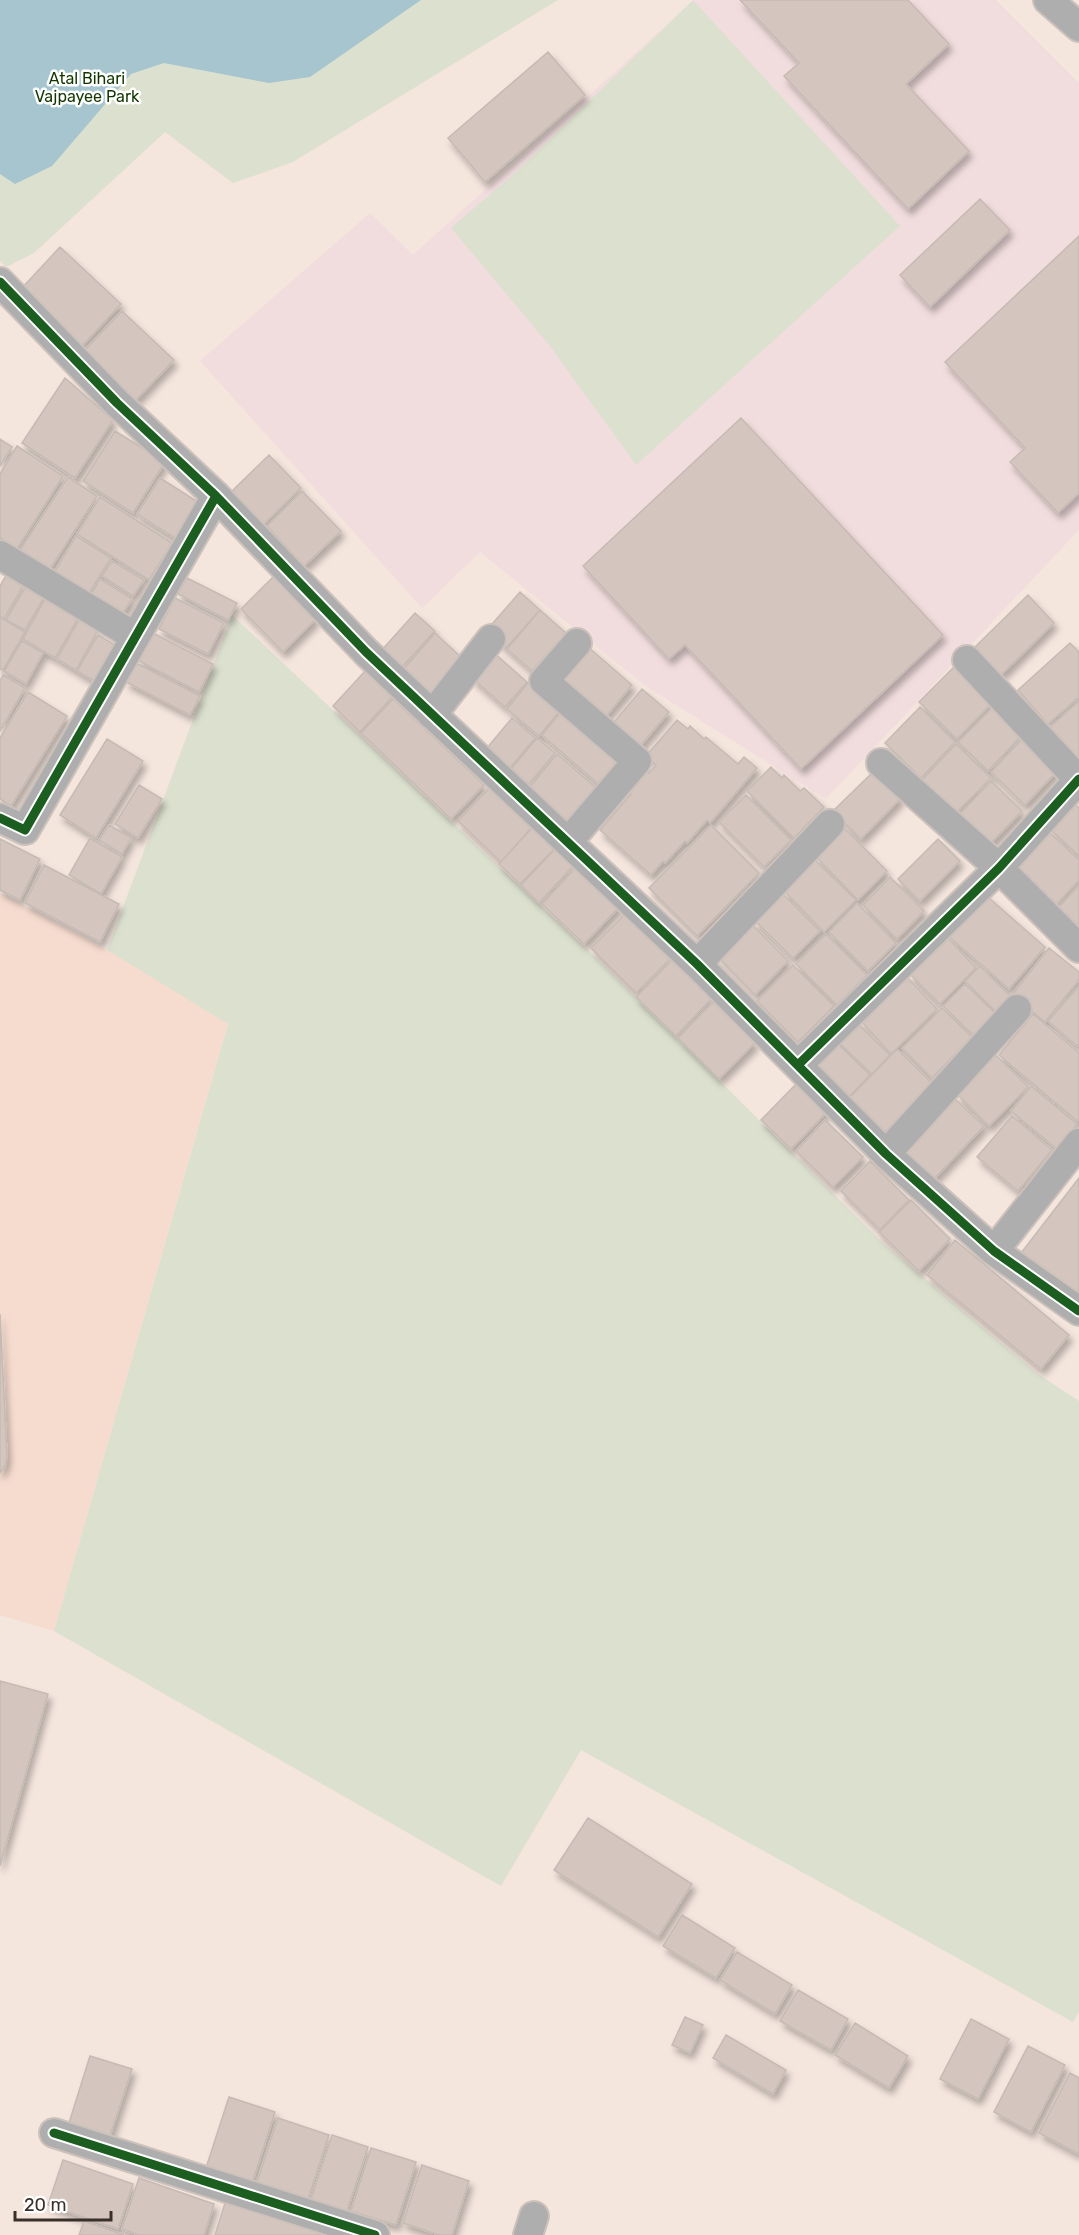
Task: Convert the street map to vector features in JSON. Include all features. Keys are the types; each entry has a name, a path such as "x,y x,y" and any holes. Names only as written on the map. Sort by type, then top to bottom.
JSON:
{"street":[{"path":"1048,0 1079,27"},
{"path":"0,282 117,403 216,496 366,652 697,964 886,1154 994,1251 1079,1311"},
{"path":"0,818 24,830 216,496"},
{"path":"0,556 134,636"},
{"path":"432,715 491,639"},
{"path":"568,842 637,762 544,681 577,643"},
{"path":"798,1065 999,868 1079,779 967,660"},
{"path":"881,763 999,868 1079,948"},
{"path":"697,964 830,824"},
{"path":"886,1154 1017,1009"},
{"path":"994,1251 1079,1143"},
{"path":"54,2133 375,2235"}],"shaded area":[{"path":"694,0 996,0 1079,83 1079,530 826,799 644,685 480,552 422,608 200,361 370,213 413,255"},
{"path":"0,893 107,950 228,1023 54,1631 0,1615"}],"green space":[{"name":"Atal Bihari Vajpayee Park","path":"0,0 558,0 293,162 233,183 165,132 34,253 6,267 0,261"},
{"path":"693,0 900,226 636,465 550,346 451,228 516,172"},
{"path":"232,615 592,954 885,1245 1038,1374 1079,1401 1079,2012 1073,2022 581,1750 501,1886 54,1631 228,1024 107,950"}],"water":[{"path":"0,0 421,0 310,77 269,83 164,63 131,74 52,166 15,184 0,174"}],"building":[{"path":"740,0 908,0 949,44 906,84 969,151 908,209 784,76 799,63"},
{"path":"548,52 585,95 485,182 448,138"},
{"path":"980,199 1010,230 930,307 900,275"},
{"path":"1079,236 1079,493 1058,513 1010,462 1025,448 945,362"},
{"path":"60,247 121,304 82,346 21,289"},
{"path":"122,311 174,360 136,400 84,351"},
{"path":"65,378 113,420 75,478 22,443"},
{"path":"741,418 943,635 801,769 685,645 669,659 583,566"},
{"path":"115,431 165,462 133,513 83,481"},
{"path":"0,439 12,447 0,466"},
{"path":"17,446 63,476 17,549 0,538 0,474"},
{"path":"269,455 301,488 263,525 231,492"},
{"path":"68,477 97,496 50,569 20,550"},
{"path":"160,478 201,504 178,540 137,514"},
{"path":"302,491 341,531 304,566 267,526"},
{"path":"100,497 172,543 149,580 77,534"},
{"path":"76,536 111,558 89,593 55,571"},
{"path":"112,561 144,580 133,596 102,576"},
{"path":"7,574 24,584 4,619 0,616 0,586"},
{"path":"274,576 316,619 283,652 241,609"},
{"path":"187,578 237,603 228,620 178,594"},
{"path":"100,579 132,599 122,614 91,595"},
{"path":"26,586 45,596 25,630 6,620"},
{"path":"520,592 540,610 506,648 487,630"},
{"path":"1028,595 1054,623 1001,675 975,647"},
{"path":"175,598 224,623 208,654 159,629"},
{"path":"45,599 78,618 55,658 23,639"},
{"path":"540,610 566,633 532,671 507,649"},
{"path":"415,613 435,631 401,668 381,651"},
{"path":"0,617 25,632 3,670 0,669"},
{"path":"79,620 98,630 76,670 57,659"},
{"path":"151,632 213,664 199,692 137,660"},
{"path":"435,633 463,659 429,697 402,671"},
{"path":"98,635 117,646 96,682 77,671"},
{"path":"22,641 43,653 26,684 4,671"},
{"path":"1070,643 1079,652 1079,697 1048,724 1018,690"},
{"path":"587,646 632,685 602,721 557,682"},
{"path":"494,653 527,682 505,707 472,678"},
{"path":"136,663 200,696 190,715 126,682"},
{"path":"955,666 992,703 957,739 919,702"},
{"path":"367,669 394,695 360,732 333,706"},
{"path":"3,675 25,688 0,731 0,681"},
{"path":"532,678 564,706 539,736 507,709"},
{"path":"642,689 669,712 636,751 609,728"},
{"path":"28,692 67,716 11,806 0,799 0,738"},
{"path":"393,699 484,785 451,819 361,733"},
{"path":"1079,701 1079,761 1049,728"},
{"path":"565,707 629,762 605,790 542,735"},
{"path":"920,707 955,742 921,778 885,743"},
{"path":"993,707 1021,736 988,771 958,742"},
{"path":"512,718 535,738 510,768 487,748"},
{"path":"677,720 688,729 690,726 704,739 706,737 738,764 744,757 757,768 710,823 707,820 687,843 685,841 651,875 600,830 631,794 626,790 645,768 649,773 656,765 646,756"},
{"path":"1024,737 1058,770 1025,805 991,772"},
{"path":"537,738 555,753 529,784 511,769"},
{"path":"107,739 143,761 96,838 60,815"},
{"path":"956,744 991,778 956,813 922,780"},
{"path":"557,754 602,793 574,826 529,788"},
{"path":"771,767 782,778 784,775 800,791 804,788 824,807 794,838 747,791"},
{"path":"874,771 901,798 861,839 833,811"},
{"path":"991,781 1022,811 989,845 958,816"},
{"path":"139,785 162,799 138,838 115,824"},
{"path":"489,788 531,828 501,862 458,821"},
{"path":"746,795 791,840 764,867 719,822"},
{"path":"1073,802 1079,808 1079,856 1049,828"},
{"path":"109,825 131,838 122,854 99,840"},
{"path":"711,825 759,873 697,936 649,888"},
{"path":"533,827 555,848 520,884 499,864"},
{"path":"845,829 887,871 858,900 816,857"},
{"path":"1046,829 1079,860 1079,880 1056,905 1012,864"},
{"path":"90,838 122,857 101,894 69,875"},
{"path":"0,839 40,859 20,900 0,890"},
{"path":"938,839 960,861 920,901 898,879"},
{"path":"556,848 574,865 539,903 521,885"},
{"path":"814,859 856,900 824,932 784,891"},
{"path":"44,865 119,904 100,942 25,903"},
{"path":"577,866 620,906 584,944 542,904"},
{"path":"890,877 924,911 897,939 863,905"},
{"path":"1079,885 1079,926 1059,907"},
{"path":"981,891 1045,947 1009,989 945,933"},
{"path":"783,894 820,931 793,958 755,921"},
{"path":"857,903 896,943 868,971 829,932"},
{"path":"625,914 670,959 636,993 591,948"},
{"path":"750,922 788,961 755,995 717,956"},
{"path":"826,934 867,975 837,1005 796,964"},
{"path":"948,938 976,968 940,1004 910,974"},
{"path":"1049,948 1079,972 1079,980 1045,1022 1012,995"},
{"path":"672,960 712,998 676,1036 636,997"},
{"path":"793,965 834,1006 798,1042 757,1001"},
{"path":"980,966 1012,998 997,1013 965,981"},
{"path":"906,976 937,1009 891,1054 860,1020"},
{"path":"965,984 996,1014 974,1036 943,1006"},
{"path":"1079,986 1079,1044 1077,1046 1048,1021"},
{"path":"713,1002 755,1043 719,1079 678,1038"},
{"path":"942,1008 972,1037 932,1078 902,1048"},
{"path":"1033,1014 1079,1053 1079,1119 1077,1121 999,1055"},
{"path":"855,1021 890,1055 872,1074 837,1041"},
{"path":"836,1042 870,1075 850,1096 816,1063"},
{"path":"897,1049 933,1084 885,1132 850,1097"},
{"path":"996,1055 1028,1087 989,1126 958,1095"},
{"path":"798,1082 827,1112 791,1149 761,1120"},
{"path":"1031,1086 1077,1124 1057,1149 1011,1111"},
{"path":"952,1096 984,1126 934,1179 903,1149"},
{"path":"1012,1116 1052,1150 1018,1191 977,1157"},
{"path":"825,1120 863,1157 833,1187 796,1151"},
{"path":"870,1161 909,1200 880,1230 841,1191"},
{"path":"1079,1178 1079,1298 1021,1253"},
{"path":"911,1200 950,1239 919,1271 879,1232"},
{"path":"955,1240 1069,1335 1041,1369 927,1275"},
{"path":"0,1314 7,1457 0,1473"},
{"path":"0,1681 48,1694 0,1866"},
{"path":"588,1818 692,1884 658,1937 554,1870"},
{"path":"682,1915 735,1948 716,1978 663,1946"},
{"path":"737,1952 792,1985 775,2014 720,1980"},
{"path":"798,1990 848,2019 831,2050 780,2021"},
{"path":"685,2017 703,2025 690,2053 672,2045"},
{"path":"971,2019 1009,2039 978,2099 940,2079"},
{"path":"855,2023 908,2056 889,2088 835,2055"},
{"path":"726,2035 786,2070 773,2094 713,2058"},
{"path":"1028,2046 1065,2065 1031,2132 994,2112"},
{"path":"90,2056 132,2069 110,2136 69,2123"},
{"path":"1070,2073 1079,2078 1079,2154 1039,2133"},
{"path":"229,2097 275,2112 252,2183 206,2168"},
{"path":"278,2118 329,2135 308,2199 257,2182"},
{"path":"332,2135 368,2147 347,2211 311,2199"},
{"path":"371,2148 416,2162 396,2225 351,2211"},
{"path":"63,2160 133,2184 118,2229 48,2205"},
{"path":"422,2165 469,2181 452,2235 439,2235 403,2223"},
{"path":"139,2178 214,2204 204,2235 139,2235 122,2229"},
{"path":"226,2200 327,2235 215,2235"},
{"path":"84,2221 124,2235 79,2235"}],"cycle path":[{"path":"0,282 117,403 216,496 366,652 697,964 886,1154 994,1251 1079,1311"},
{"path":"0,818 25,830 216,496"},
{"path":"798,1065 999,868 1079,779"},
{"path":"54,2133 375,2235"}]}
